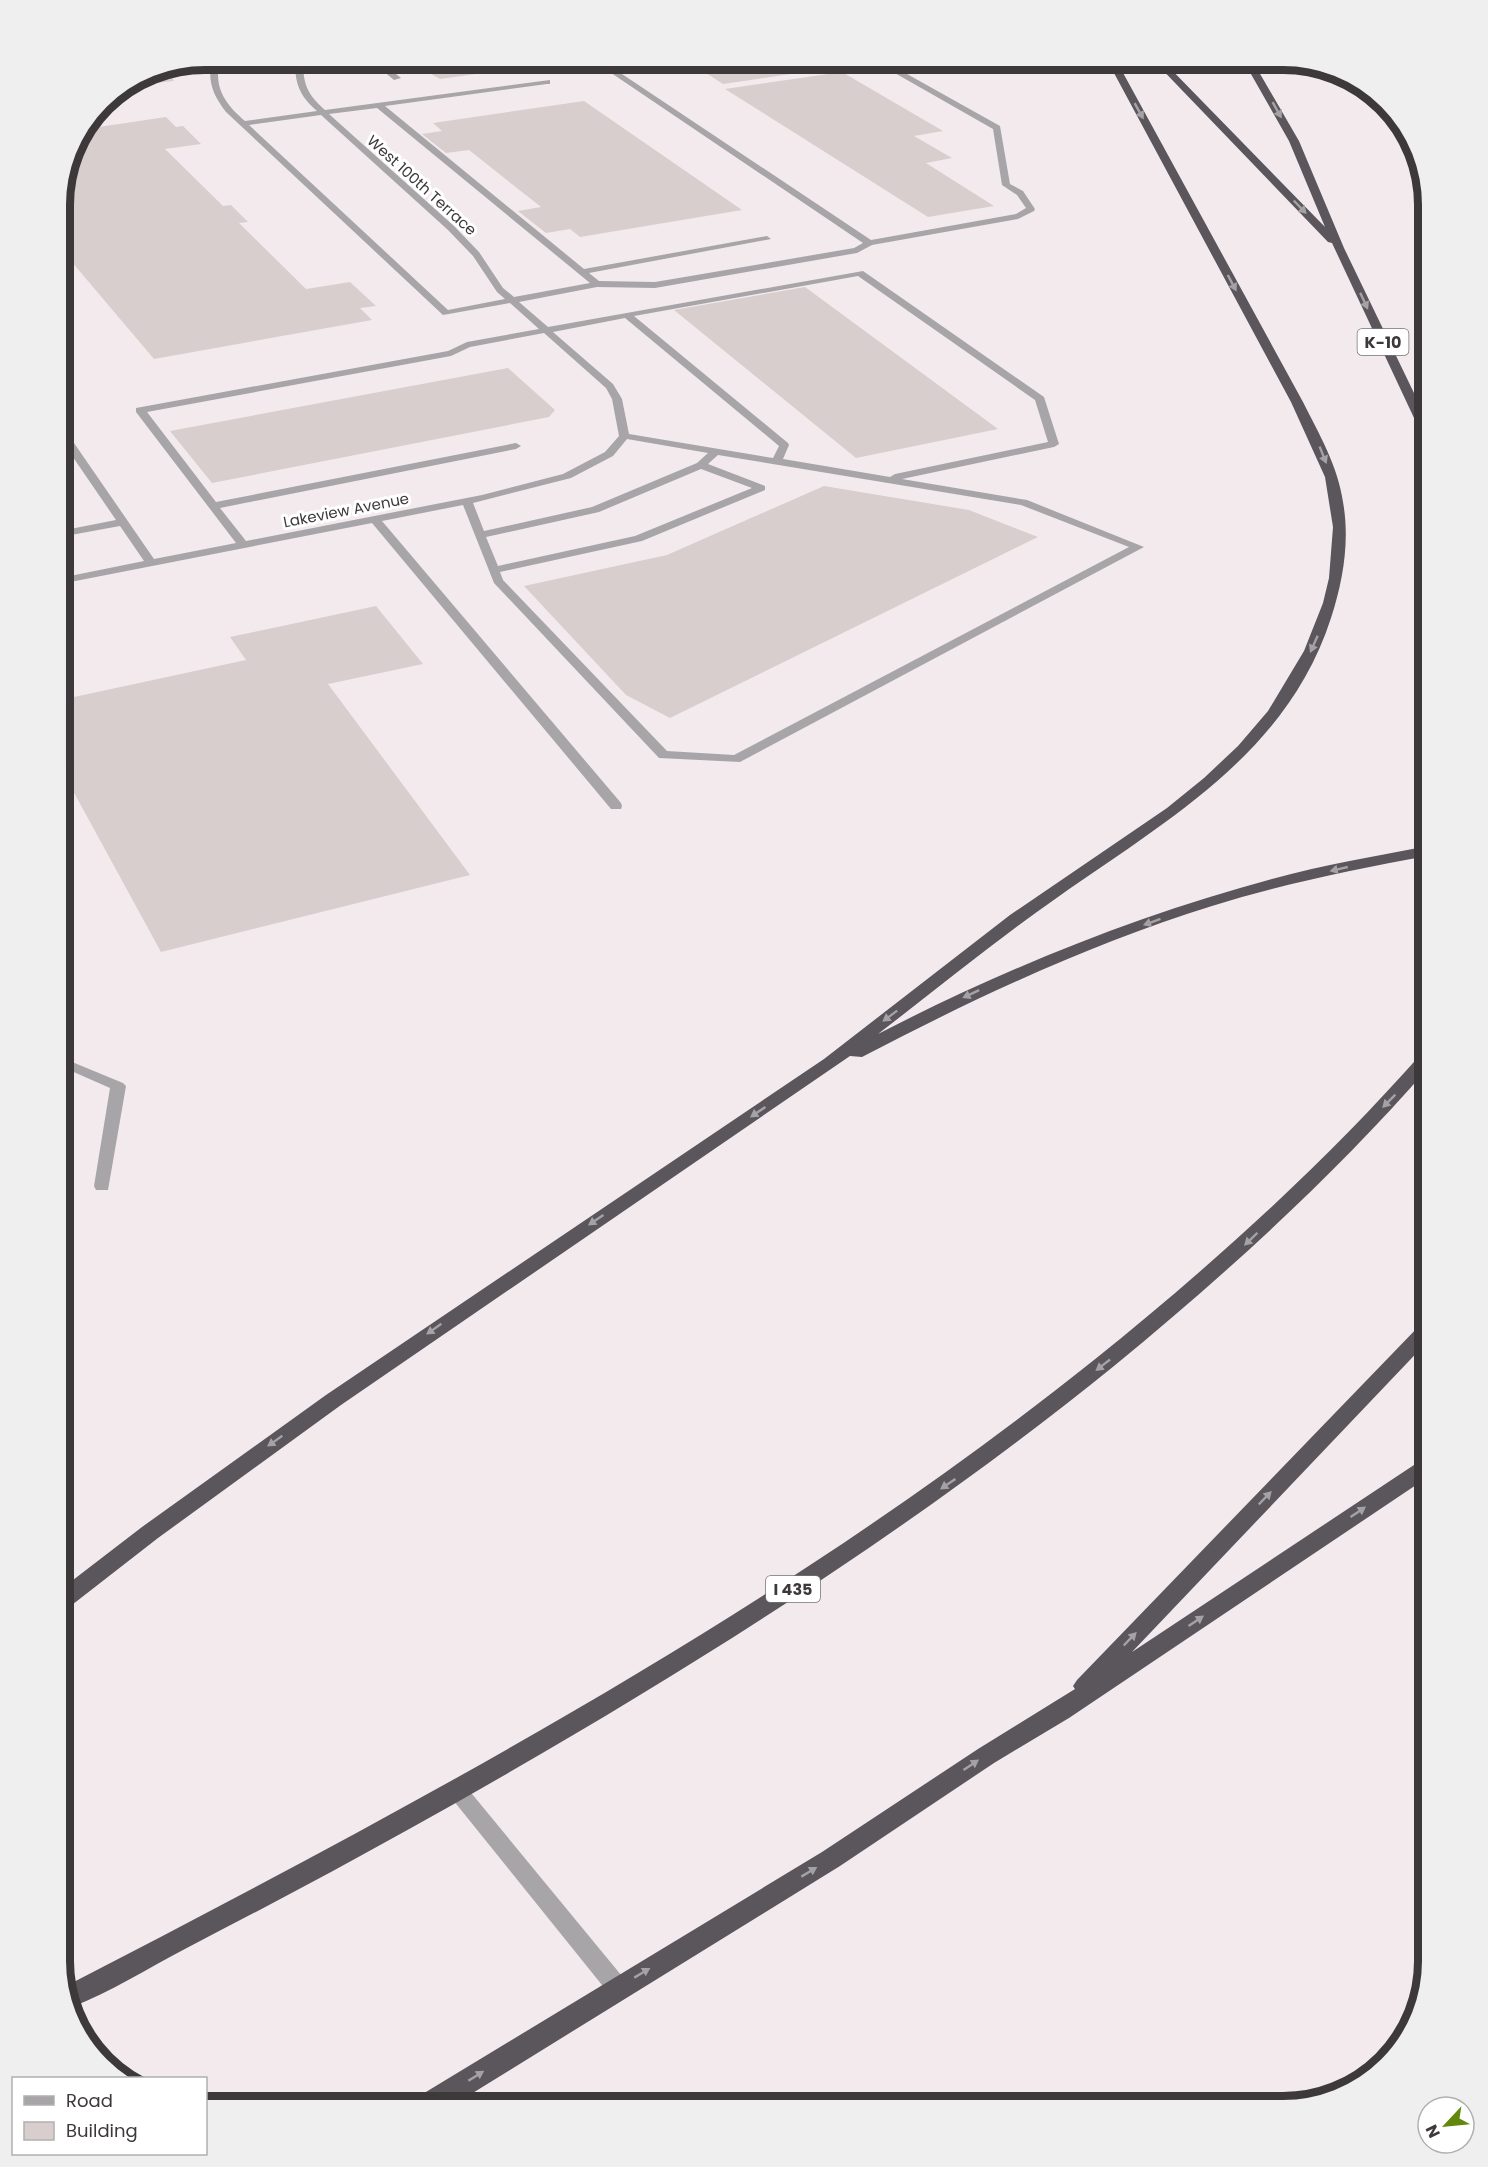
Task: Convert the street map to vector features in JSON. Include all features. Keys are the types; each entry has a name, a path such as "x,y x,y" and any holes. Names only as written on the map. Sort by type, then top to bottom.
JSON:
{"highway":[{"path":"70,1594 245,1462 429,1333 807,1079 1019,916 1132,841 1215,778 1256,735 1300,675 1331,597 1338,561 1340,511 1331,476 1320,448 1116,71"},
{"path":"1168,71 1339,248"},
{"path":"1253,71 1294,141 1339,248"},
{"name":"K-10","path":"1339,248 1418,414"},
{"path":"807,1079 918,1019 1025,968 1193,907 1283,882 1418,853"},
{"name":"I 435","path":"75,1994 205,1927 586,1718 773,1602 957,1478 1105,1364 1246,1245 1418,1069"},
{"path":"1060,1712 1418,1339"},
{"path":"444,2096 831,1859 986,1756 1060,1712 1418,1473"}],"street":[{"path":"213,70 217,95 224,107 446,313 597,284 656,285 857,250 869,243 1018,216 1031,208 1020,193 1006,185 997,128 895,71"},
{"name":"West 100th Terrace","path":"298,70 300,86 321,113 452,228 476,254 494,283 544,330 610,386 617,399 624,436"},
{"path":"387,70 397,78"},
{"path":"611,70 869,243"},
{"path":"243,124 547,82"},
{"path":"379,105 597,284"},
{"path":"582,272 767,239"},
{"path":"243,545 140,410 451,353 466,345 544,330 860,273 1040,399 1054,444 885,479"},
{"path":"627,315 784,445 777,461"},
{"path":"467,501 498,581 663,754 736,759 1138,547 1023,502 624,436"},
{"name":"Lakeview Avenue","path":"71,579 467,501 567,476 609,454 624,436"},
{"path":"71,446 152,563"},
{"path":"213,506 516,446"},
{"path":"480,535 595,510 701,465 716,451"},
{"path":"494,570 638,539 761,488 701,465"},
{"path":"374,519 616,806"},
{"path":"71,532 124,522"},
{"path":"71,1066 118,1086 102,1186"},
{"path":"456,1789 618,1988"}],"building":[{"path":"425,70 502,70 440,79"},
{"path":"702,70 814,71 723,84"},
{"path":"842,72 943,131 914,136 952,158 926,163 994,206 928,217 725,89"},
{"path":"170,75 174,81 148,84"},
{"path":"584,101 742,210 580,237 570,229 546,233 518,211 541,207 469,150 446,153 422,134 442,131 433,123"},
{"path":"166,117 176,127 183,126 201,144 165,149 223,206 231,205 248,222 239,223 306,289 350,282 376,306 360,308 372,320 154,359 71,261 71,196 75,170 84,146 95,128"},
{"path":"805,287 998,429 856,458 674,310"},
{"path":"508,368 555,410 549,417 212,483 170,431"},
{"path":"824,486 969,510 1038,537 670,718 626,695 524,586 667,555"},
{"path":"376,606 423,664 328,684 470,875 161,952 71,787 71,698 246,660 230,637"}]}
